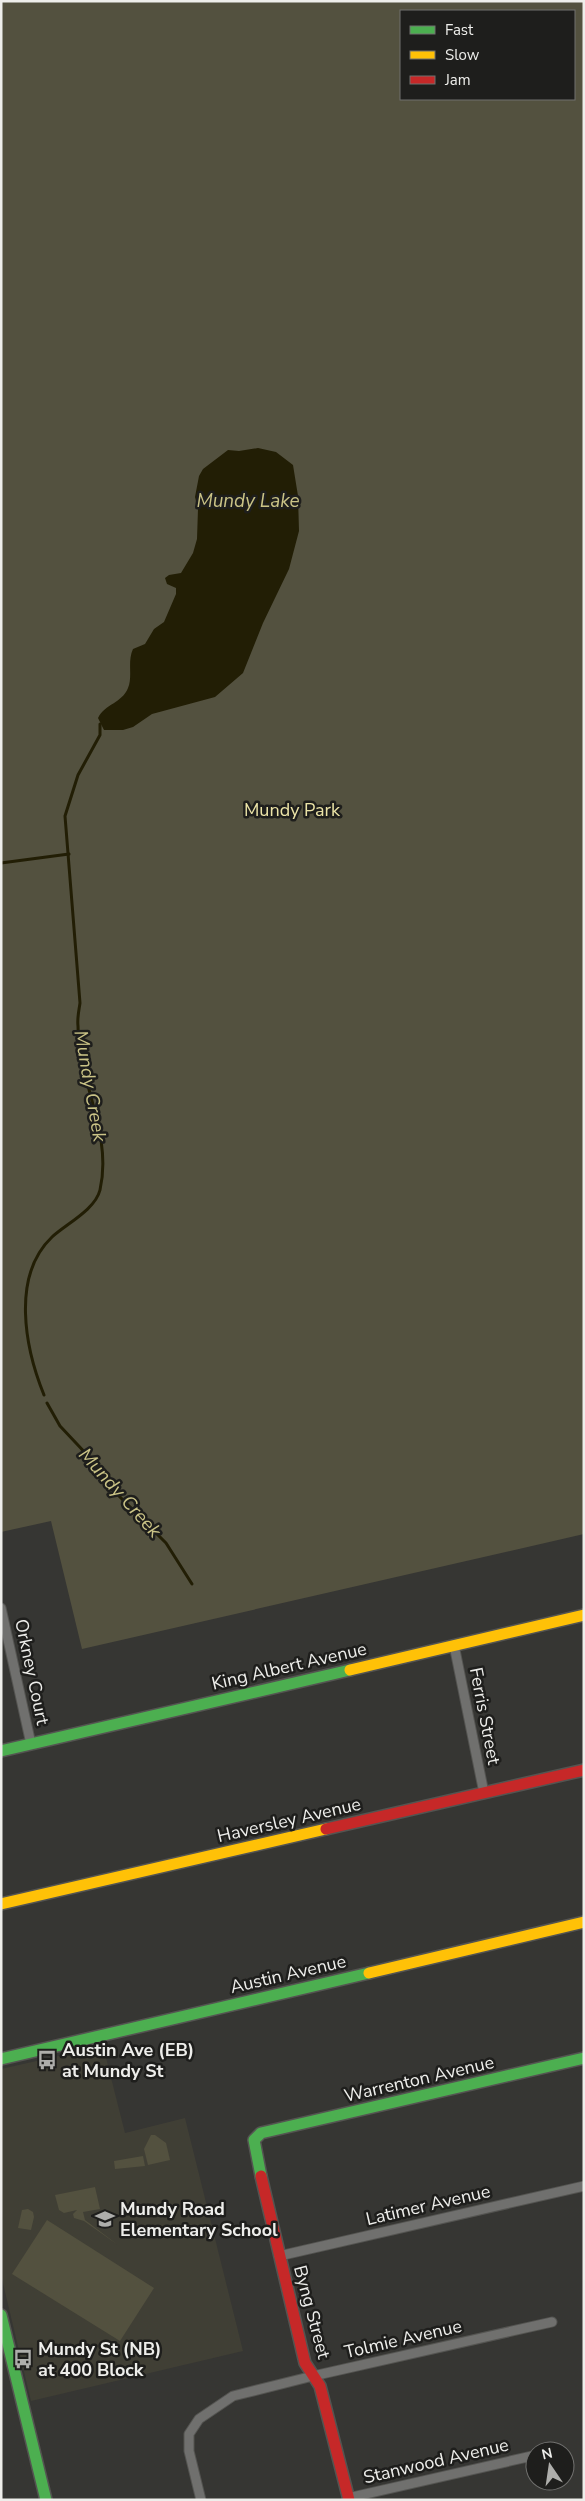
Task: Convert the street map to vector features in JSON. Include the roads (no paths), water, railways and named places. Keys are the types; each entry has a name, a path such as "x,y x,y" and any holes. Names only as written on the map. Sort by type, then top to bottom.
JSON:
{"street":[{"name":"Orkney Court","path":"1,1608 31,1744"},
{"name":"King Albert Avenue","path":"1,1751 584,1615"},
{"name":"Ferris Street","path":"454,1645 484,1793"},
{"name":"Haversley Avenue","path":"1,1904 584,1770"},
{"name":"Austin Avenue","path":"1,2059 584,1922"},
{"name":"Warrenton Avenue","path":"261,2133 584,2058"},
{"name":"Byng Street","path":"261,2133 254,2140 254,2149 279,2256 305,2362 320,2386 349,2499"},
{"name":"Latimer Avenue","path":"279,2256 584,2186"},
{"path":"1,2316 46,2500"},
{"name":"Tolmie Avenue","path":"201,2500 188,2445 188,2434 199,2419 233,2396 552,2322"},
{"name":"Stanwood Avenue","path":"349,2499 525,2458"}],"water":[{"name":"Mundy Lake","path":"258,448 276,452 293,465 298,496 299,531 289,569 263,623 243,673 215,697 152,714 133,727 123,730 104,730 98,718 101,713 122,697 128,688 130,659 133,649 145,644 154,629 164,622 176,594 176,588 167,584 165,578 169,575 181,573 193,553 197,539 198,509 195,497 199,476 203,469 228,450 239,451"}],"waterway":[{"name":"Mundy Creek","path":"44,1395 31,1356 27,1335 26,1292 31,1272 39,1253 52,1237 86,1210 97,1197 103,1169 99,1128 79,1047 78,1020 80,1003 65,816 78,775 100,735 100,724"},
{"path":"1,863 69,854"},
{"name":"Mundy Creek","path":"47,1403 60,1426 107,1476 119,1496 166,1543 192,1584"}],"place":[{"name":"Austin Ave (EB) at Mundy St","path":"47,2060"},
{"name":"Mundy Road Elementary School","path":"105,2219"},
{"name":"Mundy St (NB) at 400 Block","path":"23,2359"}],"park label":[{"name":"Mundy Park","path":"292,810"}]}
